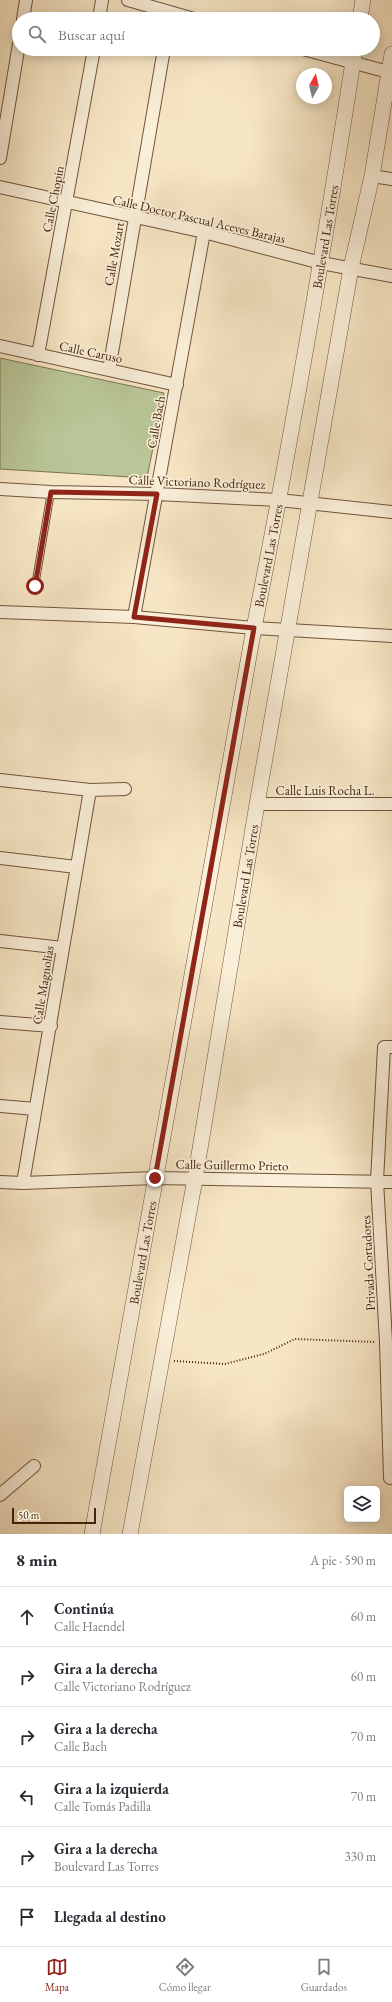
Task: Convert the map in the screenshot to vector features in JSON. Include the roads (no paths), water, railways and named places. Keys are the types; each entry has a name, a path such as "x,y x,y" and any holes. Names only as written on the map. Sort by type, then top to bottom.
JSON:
{"street":[{"path":"24,12 26,0"},
{"path":"100,12 102,0"},
{"path":"128,0 159,12"},
{"path":"361,12 363,0"},
{"name":"Boulevard Las Torres","path":"130,1534 195,1179 257,804 310,504 352,268 372,176 387,71 392,54"},
{"path":"0,158 17,56"},
{"name":"Calle Chopin","path":"38,355 93,56"},
{"name":"Calle Mozart","path":"109,370 163,56"},
{"path":"354,56 387,71"},
{"name":"Boulevard Las Torres","path":"92,1534 254,628 279,500 321,263 354,56"},
{"path":"372,176 392,179"},
{"name":"Calle Doctor Pascual Aceves Barajas","path":"0,187 204,232 321,263 392,276"},
{"name":"Calle Bach","path":"134,617 204,232"},
{"name":"Calle Caruso","path":"0,346 177,385"},
{"name":"Calle Victoriano Rodríguez","path":"0,489 279,500 392,512"},
{"path":"0,612 134,617 254,628 392,636"},
{"path":"0,780 90,790 125,789"},
{"name":"Calle Magnolias","path":"22,1183 51,1026 76,867 90,790"},
{"name":"Calle Luis Rocha L.","path":"257,804 392,804"},
{"path":"0,858 76,867"},
{"path":"0,942 63,948"},
{"path":"0,1022 51,1026"},
{"name":"Privada Cortadores","path":"388,1047 377,1181 386,1342 390,1478"},
{"path":"0,1106 36,1109"},
{"name":"Calle Guillermo Prieto","path":"0,1182 22,1183 155,1178 392,1182"},
{"path":"0,1495 34,1466"}],"lane":[{"path":"35,586 51,492"}]}
